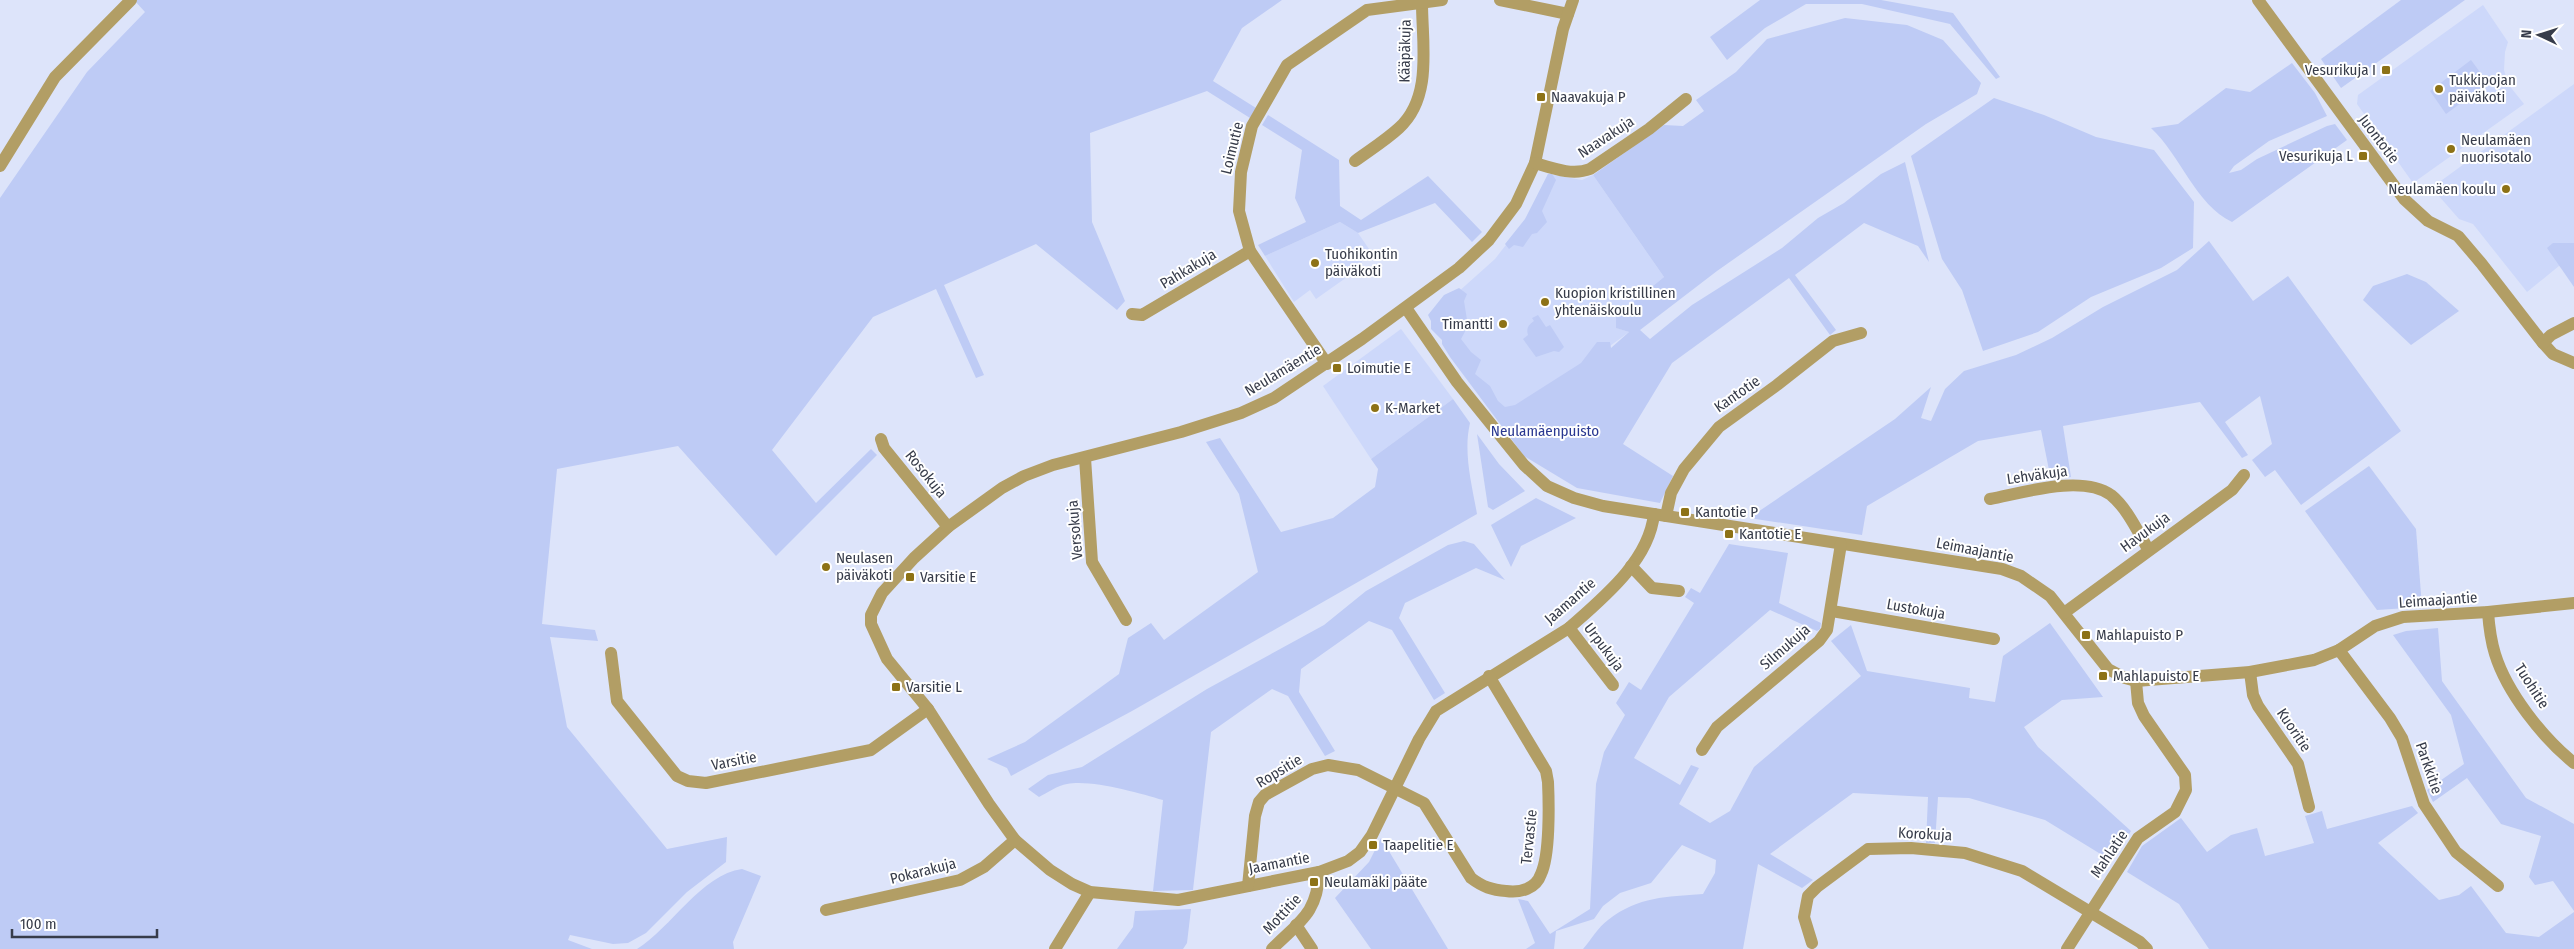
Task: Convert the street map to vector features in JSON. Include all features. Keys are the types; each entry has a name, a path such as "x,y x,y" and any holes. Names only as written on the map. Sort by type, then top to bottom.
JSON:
{"street":[{"path":"0,166 55,77 131,0"},
{"name":"Loimutie","path":"1327,364 1250,251 1239,211 1241,172 1252,126 1287,65 1367,10 1442,0"},
{"path":"1500,0 1568,14"},
{"name":"Neulamäentie","path":"871,624 873,609 882,592 914,558 948,527 1002,488 1024,476 1053,465 1085,458 1241,413 1274,398 1327,364 1459,268 1489,240 1516,204 1535,163 1568,14 1573,0"},
{"name":"Juontotie","path":"2258,0 2404,199 2428,221 2458,236 2482,263 2543,342 2558,356 2574,363"},
{"name":"Kääpäkuja","path":"1355,160 1400,128 1418,103 1423,81 1422,3"},
{"name":"Naavakuja","path":"1535,163 1565,171 1583,172 1649,129 1686,99"},
{"name":"Pahkakuja","path":"1137,315 1250,251"},
{"name":"Leimaajantie","path":"1406,308 1457,382 1524,465 1546,486 1574,498 1604,506 2002,569 2021,576 2050,596 2108,669 2125,678 2136,681 2250,672 2314,660 2339,650 2375,626 2404,617 2488,612 2574,603"},
{"path":"2543,342 2551,335 2574,323"},
{"name":"Kantotie","path":"1660,515 1684,469 1719,427 1778,385 1834,341 1861,333"},
{"name":"Rosokuja","path":"882,439 884,448 948,527"},
{"name":"Versokuja","path":"1085,458 1092,562 1126,620"},
{"name":"Havukuja","path":"2064,613 2148,549 2232,490 2244,475"},
{"name":"Lehväkuja","path":"1990,499 2056,486 2083,486 2095,489 2110,495 2125,512 2148,549"},
{"name":"Jaamantie","path":"871,624 887,660 928,709 989,804 1015,840 1050,870 1072,884 1090,892 1178,900 1320,872 1348,861 1360,852 1372,835 1394,789 1436,711 1489,676 1569,628 1632,566 1660,515"},
{"name":"Silmukuja","path":"1702,750 1717,727 1819,641 1827,630 1832,611 1842,544"},
{"path":"1632,566 1652,588 1679,591"},
{"name":"Lustokuja","path":"1832,611 1994,639"},
{"name":"Tuohitie","path":"2488,612 2495,655 2511,689 2554,746 2574,763"},
{"name":"Urpukuja","path":"1569,628 1613,685"},
{"name":"Parkkitie","path":"2339,650 2390,718 2402,738 2424,804 2429,812 2456,852 2498,886"},
{"name":"Varsitie","path":"611,652 617,701 677,776 688,781 706,783 871,750 928,709"},
{"name":"Kuoritie","path":"2250,672 2253,695 2258,706 2298,764 2309,807"},
{"name":"Tervastie","path":"1394,789 1424,803 1471,878 1480,884 1490,889 1520,893 1541,876 1546,841 1549,795 1546,771 1489,676"},
{"name":"Mahlatie","path":"2067,949 2138,838 2175,812 2186,790 2186,775 2141,710 2135,687 2136,681"},
{"name":"Ropsitie","path":"1248,886 1255,816 1259,802 1266,795 1312,769 1328,765 1358,770 1394,789"},
{"name":"Pokarakuja","path":"826,910 960,880 984,867 1015,840"},
{"name":"Korokuja","path":"1812,943 1804,917 1808,896 1868,849 1911,848 1965,853 2022,871 2140,942 2146,949"},
{"name":"Mottitie","path":"1272,949 1312,910 1316,901 1320,872"},
{"path":"1055,949 1090,892"},
{"path":"1296,925 1312,949"}],"shaded area":[{"name":"Tukkipojan päiväkoti","path":"2483,5 2508,42 2505,52 2504,70 2508,84 2524,104 2413,183 2357,104 2358,95"},
{"name":"Neulamäen koulu","path":"2574,84 2574,261 2559,266 2527,292 2473,224 2459,219 2438,195 2438,183"},
{"name":"Kuopion kristillinen yhtenäiskoulu","path":"1548,174 1582,180 1593,175 1664,277 1616,316 1617,328 1629,332 1539,398 1500,423 1482,397 1456,334 1457,293 1495,259 1526,219"},
{"name":"Tuohikontin päiväkoti","path":"1340,222 1358,233 1369,249 1357,270 1316,299 1310,290 1294,302 1265,256"},
{"path":"1401,329 1453,399 1371,459 1323,386"}],"green space":[{"path":"134,0 1282,0 1242,28 1213,81 1256,108 1250,118 1207,91 1090,133 1092,222 1125,301 1117,310 1036,244 944,285 984,375 976,378 936,289 873,317 772,450 816,503 871,449 877,455 776,556 678,446 557,469 542,624 595,630 598,641 550,637 567,727 667,849 727,837 726,862 687,892 646,933 628,943 613,944 570,935 568,940 592,949 0,949 0,198 87,72 145,12"},
{"path":"1760,0 1881,0 1953,13 2000,77 1996,79 1950,24 1862,4 1806,4 1765,28 1727,60 1710,37"},
{"path":"2401,0 2465,0 2341,88 2321,59"},
{"name":"Neulamäenpuisto","path":"1845,18 1907,25 1943,40 1981,83 1977,94 1926,124 1717,271 1640,330 1650,339 1692,305 1782,248 1818,218 1844,203 1881,174 1905,162 1929,262 1918,246 1864,223 1795,275 1836,330 1830,335 1789,278 1672,363 1623,444 1673,476 1660,503 1577,488 1524,456 1450,357 1442,344 1442,340 1431,329 1431,321 1428,315 1444,295 1459,288 1467,294 1464,301 1468,326 1461,339 1471,352 1481,360 1475,374 1490,386 1498,401 1505,407 1515,405 1581,363 1597,342 1610,342 1611,348 1629,332 1616,328 1616,316 1664,277 1593,175 1664,125 1683,126 1704,111 1696,100 1736,72 1767,39"},
{"path":"2471,60 2488,83 2446,114 2430,91"},
{"path":"2292,63 2315,93 2327,116 2269,141 2234,166 2229,173 2241,170 2257,159 2327,126 2335,124 2347,140 2232,222 2208,204 2162,139 2151,128 2178,124 2226,88 2250,92"},
{"path":"1994,98 2044,115 2096,137 2154,150 2194,202 2193,248 2161,268 2091,297 2038,332 1983,351 1962,290 1942,259 1911,156"},
{"path":"1268,115 1339,160 1340,206 1361,220 1428,176 1482,232 1472,242 1435,203 1358,233 1340,222 1265,256 1258,245 1306,222 1295,198 1302,150 1262,125"},
{"path":"1548,174 1552,174 1556,180 1542,211 1547,222 1537,233 1532,234 1523,247 1514,245 1509,249 1505,244 1525,219"},
{"path":"2209,241 2253,301 2288,276 2401,431 2301,505 2275,470 2265,477 2252,460 2272,444 2260,396 2225,422 2248,455 2242,458 2200,402 2063,426 2071,477 2051,480 2041,430 1978,441 1867,506 1862,535 1749,518 1895,419 1931,387 1921,418 1931,421 1945,389 1964,371 2016,355 2052,338 2103,307 2177,270"},
{"path":"2553,243 2574,243 2574,287 2547,248"},
{"path":"2407,274 2426,282 2459,311 2411,345 2363,300 2373,286"},
{"path":"1538,315 1546,327 1550,325 1564,347 1559,352 1554,351 1536,357 1523,339 1528,335 1528,327 1534,321 1532,318"},
{"path":"1453,399 1470,423 1467,446 1477,514 1132,711 1011,776 1007,768 987,759 1025,742 1119,674 1128,638 1151,623 1164,640 1258,572 1239,494 1206,442 1220,438 1281,532 1333,518 1375,487 1378,469 1371,459"},
{"path":"1477,434 1499,464 1525,491 1493,510 1488,507"},
{"path":"2369,466 2416,529 2422,607 2377,610 2305,511"},
{"path":"1536,498 1576,518 1521,546 1511,567 1491,525"},
{"path":"1464,541 1474,544 1505,580 1476,568 1405,603 1399,618 1445,693 1434,700 1392,630 1369,621 1301,669 1299,692 1335,751 1325,756 1288,696 1272,689 1211,732 1193,890 1153,891 1163,800 1089,783 1056,787 1039,797 1028,789 1048,775 1082,767 1207,689 1324,625 1366,591 1448,545"},
{"path":"1729,544 1788,553 1779,603 1821,623 1820,629 1817,631 1770,610 1669,697 1634,758 1680,785 1691,765 1699,768 1679,804 1710,823 1730,811 1754,767 1861,676 1831,641 1851,625 1867,671 1970,688 1969,698 1995,702 2003,656 2050,623 2103,697 2062,700 2024,727 2038,747 2131,831 2112,861 2045,820 1969,798 1938,797 1935,843 1926,843 1928,797 1853,793 1770,854 1813,880 1802,888 1758,864 1743,949 1583,949 1604,923 1631,906 1653,899 1703,894 1715,873 1716,860 1682,845 1651,883 1620,893 1603,906 1594,919 1556,931 1554,949 1526,949 1535,943 1518,899 1528,901 1550,934 1590,909 1596,784 1604,752 1625,715 1616,703 1629,682 1641,690 1694,603 1685,597 1691,588 1700,593"},
{"path":"2438,628 2442,681 2526,798 2574,824 2574,911 2553,881 2535,885 2529,877 2541,836 2501,824 2467,778 2433,802 2427,790 2464,764 2451,715 2393,635 2406,631"},
{"path":"2412,806 2418,813 2378,843 2439,900 2459,895 2471,886 2506,933 2539,937 2574,912 2574,949 2209,949 2179,904 2127,872 2142,846 2181,818 2207,852 2231,835 2257,828 2265,856 2314,843 2305,816 2322,811 2327,829"},
{"path":"1381,838 1448,949 1371,949 1335,898 1369,862"},
{"path":"742,869 761,876 733,942 734,949 637,949 650,940 700,891 727,873"},
{"path":"1191,909 1187,943 1183,949 1117,949 1133,927 1135,911"}],"place":[{"name":"Vesurikuja I","path":"2386,70"},
{"name":"Tukkipojan päiväkoti","path":"2439,89"},
{"name":"Naavakuja P","path":"1541,97"},
{"name":"Neulamäen nuorisotalo","path":"2451,149"},
{"name":"Vesurikuja L","path":"2363,156"},
{"name":"Neulamäen koulu","path":"2506,189"},
{"name":"Tuohikontin päiväkoti","path":"1315,263"},
{"name":"Kuopion kristillinen yhtenäiskoulu","path":"1545,302"},
{"name":"Timantti","path":"1503,324"},
{"name":"Loimutie E","path":"1337,368"},
{"name":"K-Market","path":"1375,408"},
{"name":"Kantotie P","path":"1685,512"},
{"name":"Kantotie E","path":"1729,534"},
{"name":"Neulasen päiväkoti","path":"826,567"},
{"name":"Varsitie E","path":"910,577"},
{"name":"Mahlapuisto P","path":"2086,635"},
{"name":"Mahlapuisto E","path":"2103,676"},
{"name":"Varsitie L","path":"896,687"},
{"name":"Taapelitie E","path":"1373,845"},
{"name":"Neulamäki pääte","path":"1314,882"}]}
